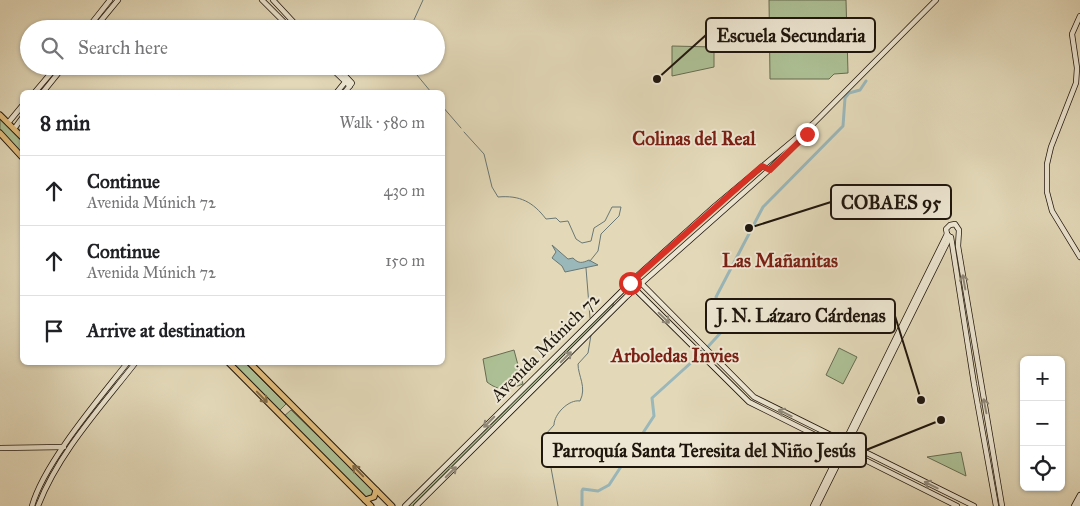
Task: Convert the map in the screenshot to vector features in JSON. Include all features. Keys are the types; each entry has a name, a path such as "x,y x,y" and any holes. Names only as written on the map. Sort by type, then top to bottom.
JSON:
{"main road":[{"path":"95,20 110,0"},
{"path":"101,20 118,0"},
{"path":"262,0 282,20"},
{"path":"273,0 292,20"},
{"path":"814,123 936,0"},
{"path":"1079,19 1072,34 1077,68 1076,83 1051,148 1047,164 1047,192 1052,211 1080,257"},
{"path":"37,90 49,75"},
{"path":"45,90 57,75"},
{"path":"340,75 349,82"},
{"path":"343,75 349,82"},
{"path":"340,90 349,82"},
{"path":"346,90 349,82"},
{"path":"8,123 20,108"},
{"path":"0,114 20,135"},
{"path":"14,129 20,121"},
{"name":"Avenida Múnich 72","path":"405,506 636,277 762,166 814,123"},
{"name":"Avenida Múnich 72","path":"416,506 635,289 770,170 807,134 814,123"},
{"path":"0,133 20,155"},
{"path":"762,166 770,170"},
{"path":"813,506 951,236"},
{"path":"951,236 974,384 996,506"},
{"path":"951,236 1002,506"},
{"path":"636,277 754,397 974,506"},
{"path":"630,283 748,402 957,506"},
{"path":"581,341 582,330 589,334"},
{"path":"32,506 40,486 64,447 126,365"},
{"path":"38,506 48,483 74,442 134,365"},
{"path":"231,365 371,506"},
{"path":"252,365 392,506"},
{"path":"0,448 64,447"},
{"path":"817,506 843,449"},
{"path":"365,500 372,499 376,490"},
{"path":"1076,506 1080,495"},
{"path":"1076,506 1080,502"}],"green space":[{"path":"769,0 846,0 848,73 834,74 829,79 770,79"},
{"path":"672,46 714,47 714,67 672,76"},
{"path":"0,118 20,139 20,154 0,132"},
{"path":"630,286 614,302 612,308 413,506 406,506"},
{"path":"839,348 857,357 843,384 826,375"},
{"path":"514,350 523,384 513,388 500,389 487,382 483,359"},
{"path":"231,365 247,365 286,404 279,411"},
{"path":"291,410 373,489 374,494 367,498 363,497 283,417"},
{"path":"961,452 966,476 927,457"}],"water":[{"path":"552,245 568,259 573,258 581,262 589,260 598,265 565,272 562,266 552,258 556,252"}],"waterway":[{"path":"414,20 423,0"},
{"path":"417,75 429,90"},
{"path":"582,506 583,489 598,491 609,485 654,416 652,398 704,351 725,328 716,297 763,207 843,126 845,98 849,93 860,90 866,81"},
{"path":"445,109 461,128"},
{"path":"464,132 484,154 492,187 498,197 513,197 525,201 536,208 546,219 556,218 560,222 568,221 576,239 582,243 591,241 594,228 605,221 612,207 621,207 619,216 601,234 598,251 590,261"},
{"path":"586,268 590,318"},
{"path":"558,506 545,435 554,425 559,412 563,408 571,402 580,401 583,391 578,364 588,353 591,335"}],"place":[{"name":"Escuela Secundaria","path":"657,79"},
{"name":"COBAES 95","path":"749,228"},
{"name":"J. N. Lázaro Cárdenas","path":"921,400"},
{"name":"Parroquía Santa Teresita del Niño Jesús","path":"941,420"}],"district":[{"name":"Colinas del Real","path":"694,138"},
{"name":"Las Mañanitas","path":"780,260"},
{"name":"Arboledas Invies","path":"675,355"}],"route":[{"path":"630,283 762,166 770,170 807,134"}]}
